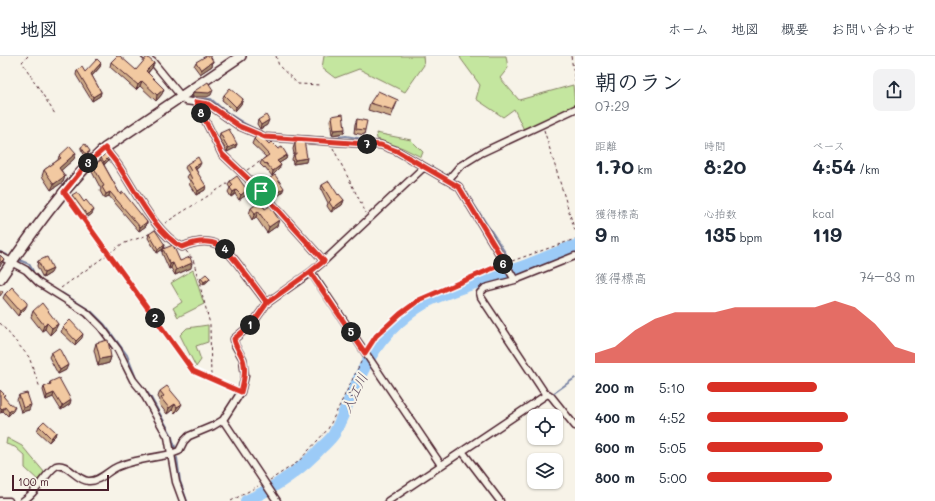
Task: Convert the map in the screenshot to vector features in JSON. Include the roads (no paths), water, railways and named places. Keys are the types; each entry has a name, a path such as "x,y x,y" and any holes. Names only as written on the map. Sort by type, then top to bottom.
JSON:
{"street":[{"path":"145,56 152,62 185,101 208,104 239,126 265,137 381,145 397,151 448,180 459,187 514,278"},
{"path":"0,278 64,192 87,164 105,148 242,56"},
{"path":"196,102 222,154 261,191 324,261"},
{"path":"448,180 460,166 481,153 575,108"},
{"path":"105,148 118,164 152,218 173,242 182,247 193,242 205,241 220,245 230,253 267,303"},
{"path":"23,501 55,467 60,465 66,467 79,479 89,481 99,479 115,468 124,464 171,454 178,451 184,441 190,436 213,426 222,420 241,392 245,376 243,358 235,345 234,339 253,323 267,303 324,261 424,167"},
{"path":"0,256 26,270 39,283 87,313 101,327 118,350 133,380 142,391 168,437 176,482 183,501"},
{"path":"575,256 485,288 482,290 481,297 546,395 548,394 551,396 575,426"},
{"path":"310,272 442,465"},
{"path":"388,501 546,395"},
{"path":"222,420 277,501"},
{"path":"462,452 500,501"},
{"path":"0,501 9,501"}],"waterway":[{"path":"189,97 193,99 211,99 222,109 246,125 259,131"},
{"path":"267,134 330,138 346,136 380,142"},
{"path":"396,147 460,183 508,257"},
{"name":"入江川","path":"246,501 267,490 296,471 331,438 371,355 388,333 407,316 423,304 439,296 575,246"},
{"path":"0,252 7,255"},
{"path":"19,260 29,264 33,271"},
{"path":"62,293 91,311 105,325 127,355 136,378 150,396 171,434 175,447"},
{"path":"554,393 575,378"},
{"path":"177,458 180,481 187,501"}]}
